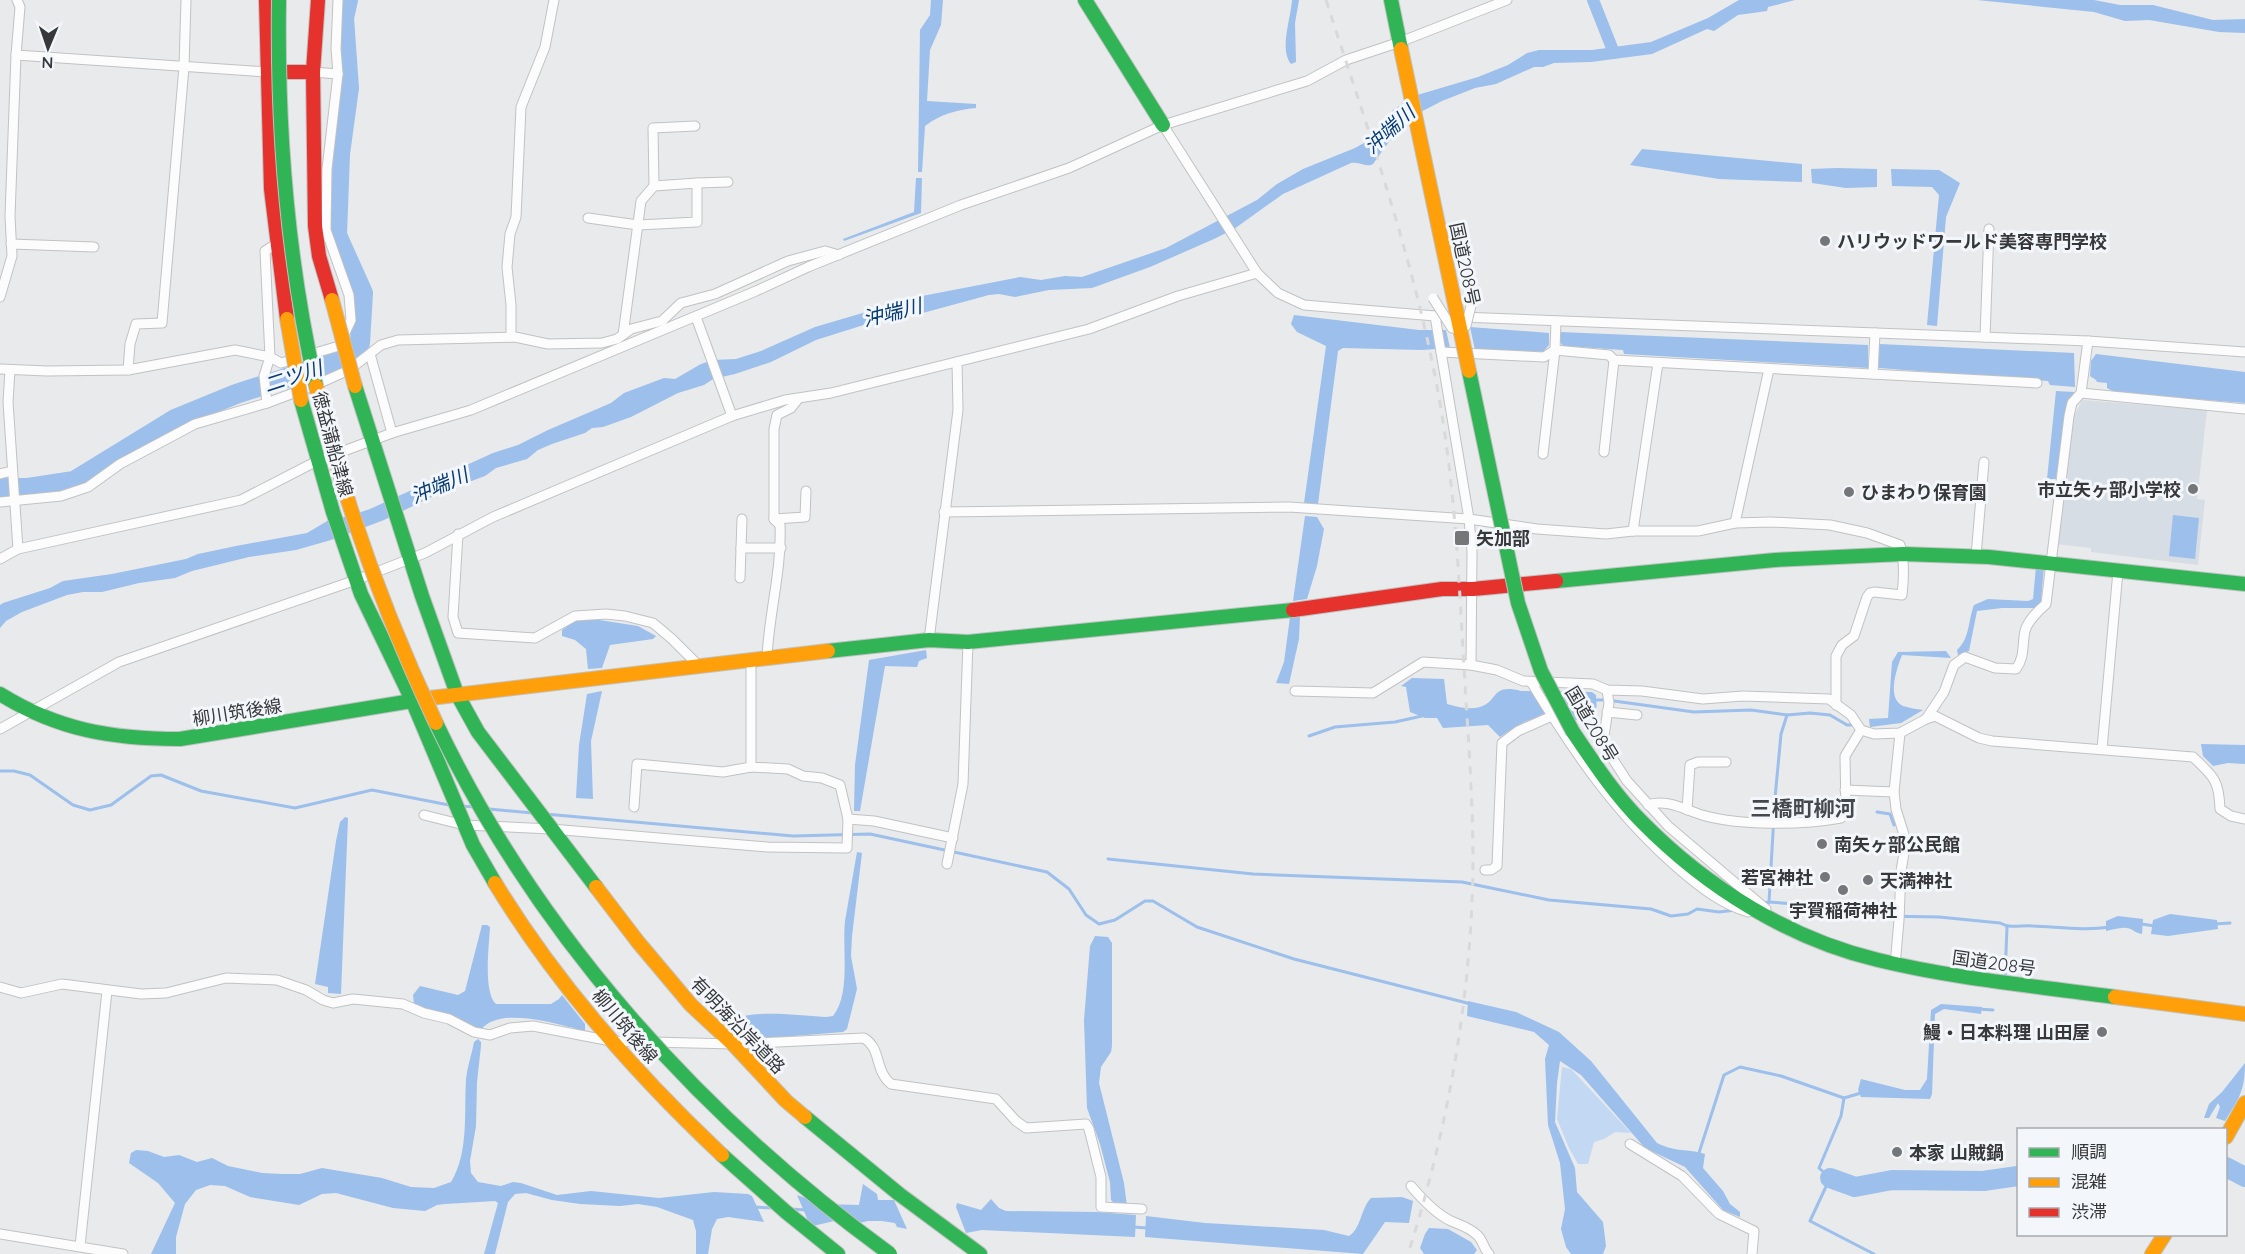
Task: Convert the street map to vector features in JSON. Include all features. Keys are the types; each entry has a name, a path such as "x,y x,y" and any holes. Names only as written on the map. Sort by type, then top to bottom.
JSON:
{"main road":[{"name":"徳益蒲船津線","path":"266,0 271,189 287,320 302,400 321,475 354,575 412,702"},
{"path":"279,0 282,161 289,236 299,299 320,400 344,489 377,585 409,666 445,741 490,820 543,903 591,968 629,1014 672,1062 752,1143 844,1221 890,1254"},
{"path":"286,0 285,82 292,202 305,299 327,399 350,486 383,583 416,664 450,738 496,818 548,900 597,964 676,1059 756,1138 800,1177 900,1254"},
{"name":"徳益蒲船津線","path":"318,0 313,72 315,226 319,256 355,386 409,556 457,694"},
{"path":"1085,0 1166,129"},
{"name":"国道208号","path":"1391,0 1518,603 1541,671 1573,732 1605,781 1653,834 1694,871 1737,901 1776,923 1824,944 1894,966 1996,982 2245,1014"},
{"path":"267,72 313,72"},
{"name":"柳川筑後線","path":"0,694 29,713 80,730 110,737 139,740 170,739 228,732 457,694 767,657 929,640 968,642 1288,611 1442,590 1764,561 1903,554 1976,556 2245,584"},
{"name":"有明海沿岸道路","path":"457,694 478,732 512,779 665,977 691,1005 733,1044 786,1101 899,1194 980,1254"},
{"name":"柳川筑後線","path":"412,702 441,776 473,846 524,930 611,1041 688,1124 801,1226 838,1254"},
{"path":"2227,1135 2245,1103"},
{"path":"2152,1254 2164,1236"}],"street":[{"path":"0,297 12,256 10,216 20,7 17,0"},
{"path":"128,370 130,344 136,324 162,322 184,67 186,0"},
{"path":"18,549 5,370 128,370 235,350 270,357 281,363 339,346 351,320 350,295 326,230 327,170 338,74 336,49 338,0"},
{"path":"511,337 511,305 507,267 510,234 516,217 521,107 545,48 554,0"},
{"path":"0,559 18,549 241,500 317,461 374,446 392,434 471,410 698,320 839,255 961,205 1069,168 1166,129 1307,81 1346,60 1400,46 1507,0"},
{"path":"16,55 267,72"},
{"path":"313,72 338,74"},
{"path":"623,334 641,201 654,186 653,128 695,126"},
{"path":"1166,129 1257,273 1278,293 1304,305 1436,321 1556,321 1985,337 2088,341 2245,352"},
{"path":"654,186 728,182"},
{"path":"588,218 638,225 697,222 697,183"},
{"path":"1985,337 1989,229"},
{"path":"267,403 264,376 270,357 265,251 279,242"},
{"path":"11,244 94,246"},
{"path":"0,502 61,496 88,487 120,464 195,424 267,403 349,370 381,345 398,340 511,337 548,344 602,343 631,329 662,321 681,303 715,294 788,261 825,251 839,255"},
{"path":"0,729 120,662 354,575 409,556 425,553 458,534 730,412 831,393 1089,329 1178,297 1257,273"},
{"path":"1433,298 1452,328 1460,329 1466,326 1473,298"},
{"path":"698,320 730,412"},
{"path":"1436,321 1469,519 1473,589 1471,665"},
{"path":"1543,454 1556,321"},
{"path":"1873,374 1874,334"},
{"path":"1926,719 1944,692 1954,665 1965,657 1995,668 2016,669 2022,662 2025,629 2035,614 2046,604 2069,416 2072,403 2081,393 2088,341"},
{"path":"1441,352 1544,357 1554,350 1609,355 1614,360 2037,383"},
{"path":"370,354 392,434"},
{"path":"1604,452 1614,360"},
{"path":"929,640 958,410 957,362"},
{"path":"1633,531 1658,363"},
{"path":"1735,523 1769,369"},
{"path":"2081,393 2245,409"},
{"path":"767,657 771,606 781,549 780,525 774,519 774,429 777,415 791,408 798,399"},
{"path":"1976,556 1984,462"},
{"path":"0,474 12,471"},
{"path":"774,519 805,517 806,491"},
{"path":"944,512 1289,507 1469,519 1537,529 1606,534 1633,531 1698,531 1735,523 1830,525 1867,533 1900,545 1903,554 1902,595 1869,593 1854,636 1842,645 1836,656 1836,705"},
{"path":"740,578 742,519"},
{"path":"458,534 453,617 458,633 535,638 574,616 606,614 625,616 653,623 698,665"},
{"path":"741,548 781,549"},
{"path":"2102,749 2118,571"},
{"path":"948,861 963,784 968,642"},
{"path":"750,659 751,767"},
{"path":"1295,691 1373,693 1423,662 1471,665 1497,670 1533,685 1593,684 1607,690 1642,691 1703,699 1743,696 1829,699 1851,715 1861,730 1874,734 1900,733 1935,716 1979,738 1992,741 2193,757 2212,774 2219,788 2220,809 2231,816 2245,819"},
{"path":"1533,685 1554,719 1656,848 1692,880 1722,902 1776,923"},
{"path":"1607,690 1609,696 1605,747 1614,769 1668,826 1705,860 1752,895 1776,923"},
{"path":"1607,712 1637,715"},
{"path":"1485,870 1491,870 1497,866 1502,743 1518,731 1554,719"},
{"path":"1648,805 1654,802 1713,818 1774,823 1803,824 1841,818 1846,812 1845,756 1861,730"},
{"path":"1894,966 1900,917 1901,871 1906,841 1896,809 1894,792 1900,733"},
{"path":"1687,810 1690,765 1698,762 1726,762"},
{"path":"424,815 551,829 766,847 847,848 848,823 840,786 822,778 803,776 788,769 751,767 723,772 637,764 634,807"},
{"path":"1845,790 1894,792"},
{"path":"848,823 874,821 952,840"},
{"path":"0,987 21,993 62,984 141,994 166,993 226,978 277,980 333,1003 353,999 403,1004 424,1013 449,1019 474,1032 490,1035 510,1028 533,1026 611,1041 733,1044 864,1038 876,1051 879,1068 884,1078 891,1084 996,1099 1016,1121 1026,1128 1086,1124 1101,1177 1101,1207 1142,1209"},
{"path":"80,1246 107,991"},
{"path":"1629,1144 1682,1176 1719,1214 1754,1231 1752,1254"},
{"path":"1411,1186 1424,1202 1450,1221 1464,1226 1479,1236 1486,1251 1490,1254"},
{"path":"0,1234 123,1254"}],"shaded area":[{"path":"2082,400 2207,410 2197,499 2205,500 2198,565 2091,552 2091,548 2056,544 2073,419"},
{"path":"1562,1067 1571,1069 1631,1133 1615,1132 1594,1142 1588,1164 1578,1164 1557,1119"}],"water":[{"path":"931,0 943,0 941,25 930,50 927,101 976,104 976,108 949,113 925,126 922,172 918,172 920,30 930,15"},
{"path":"1292,0 1299,0 1295,23 1296,62 1291,64 1286,42"},
{"name":"沖端川","path":"1739,0 1795,0 1768,7 1767,11 1738,15 1714,31 1707,29 1652,54 1534,67 1496,84 1475,88 1442,101 1409,118 1373,164 1351,163 1283,194 1234,229 1214,239 1150,267 1092,288 1049,290 1015,297 989,295 919,314 908,313 897,318 870,323 816,340 771,362 713,379 704,385 678,393 631,417 603,427 592,428 585,433 552,444 538,450 527,459 496,468 485,476 442,492 384,520 331,540 296,550 249,557 192,571 175,578 139,583 102,592 67,595 22,612 6,621 0,628 0,605 3,603 50,588 63,581 112,574 236,546 307,533 329,520 370,509 493,453 518,445 611,403 624,393 664,378 675,379 713,360 736,359 761,351 815,327 917,297 1020,277 1041,280 1065,276 1082,277 1166,248 1257,200 1277,184 1303,169 1355,148 1373,138 1393,110 1414,96 1478,77 1508,65 1527,53 1539,50 1592,50 1651,42 1708,18"},
{"path":"1977,0 2094,0 2120,5 2153,5 2213,20 2245,19 2245,33 2219,32 2149,20 2125,21 2094,12"},
{"path":"1642,149 1802,164 1802,182 1719,179 1630,165"},
{"path":"1811,169 1877,169 1877,187 1846,188 1812,183"},
{"path":"1891,169 1939,170 1960,183 1946,217 1937,326 1927,325 1939,195 1932,187 1892,186"},
{"path":"916,178 922,178 921,213 844,241 843,239 914,212"},
{"path":"1294,315 1419,330 1446,330 1450,348 1422,350 1343,348 1338,351 1318,504 1304,503 1326,346 1297,332 1291,324"},
{"path":"1470,327 1549,333 1549,345 1543,352 1475,350"},
{"path":"1560,332 1868,345 1868,368 1624,354 1623,350 1563,346 1560,342"},
{"path":"1879,344 2074,353 2075,387 2050,385 2048,381 1879,368"},
{"path":"2096,354 2245,372 2245,403 2116,393 2107,388 2107,383 2097,382 2090,376 2091,361"},
{"path":"2056,391 2074,392 2065,416 2056,479 2047,479"},
{"path":"2173,515 2199,518 2195,559 2169,556"},
{"path":"1305,516 1317,517 1324,529 1317,566 1307,599 1293,601"},
{"path":"2036,567 2044,567 2041,601 2036,608 1977,611 1969,651 1958,655 1957,650 1967,635 1974,605 1988,599 2028,601 2033,599"},
{"path":"1290,617 1300,617 1299,639 1289,684 1276,683 1284,662"},
{"path":"577,619 593,619 638,626 656,636 653,639 610,645 602,668 588,669 586,649 575,640 562,636 562,630"},
{"path":"926,650 927,658 919,661 917,667 885,666 860,811 854,811 855,765 869,660"},
{"path":"1946,651 1951,658 1902,655 1894,682 1895,696 1903,706 1923,710 1901,723 1870,727 1869,719 1888,718 1892,662 1898,652"},
{"path":"1412,678 1444,679 1447,704 1459,707 1472,708 1486,705 1500,691 1511,689 1592,692 1596,695 1596,710 1594,714 1583,719 1528,720 1500,737 1488,725 1443,728 1437,718 1425,718 1410,712 1406,687 1401,686"},
{"path":"602,691 591,741 593,799 576,798 579,745 587,694"},
{"path":"2201,744 2245,745 2245,764 2228,763 2213,766 2203,756"},
{"path":"345,817 348,818 341,994 328,993 328,987 315,984 336,841 340,822"},
{"path":"857,852 862,853 851,956 857,989 847,1029 843,1032 746,1042 734,1032 737,1019 755,1014 826,1017 833,1016 839,1007 845,971 845,921"},
{"path":"2170,914 2217,920 2218,929 2168,936 2151,934 2153,920"},
{"path":"2118,916 2143,919 2142,934 2125,928 2106,931 2106,921"},
{"path":"482,925 490,927 488,979 489,990 496,1004 551,1004 562,995 585,1024 585,1034 577,1032 574,1028 524,1018 499,1019 489,1023 481,1030 466,1025 454,1017 432,1012 414,1004 413,995 420,986 458,995 465,991"},
{"path":"1095,936 1108,937 1112,943 1112,1046 1111,1052 1101,1067 1099,1083 1124,1183 1127,1206 1116,1205 1111,1200 1110,1182 1087,1108 1084,1020 1090,946"},
{"path":"1468,1001 1516,1012 1559,1032 1591,1061 1657,1143 1670,1148 1705,1154 1703,1168 1723,1191 1730,1204 1740,1212 1740,1217 1723,1210 1685,1167 1645,1148 1581,1075 1560,1061 1555,1122 1575,1168 1577,1192 1603,1222 1606,1246 1603,1254 1571,1254 1566,1247 1561,1229 1565,1209 1560,1163 1548,1125 1545,1059 1549,1045 1534,1032 1467,1016"},
{"path":"1941,1004 1982,1007 1981,1014 1944,1009 1935,1014 1930,1099 1861,1097 1858,1090 1861,1079 1905,1090 1920,1090 1927,1079 1931,1010"},
{"path":"478,1039 481,1046 476,1126 470,1161 471,1173 478,1182 501,1186 513,1182 521,1183 557,1195 591,1191 659,1198 714,1192 748,1194 752,1196 764,1222 728,1217 717,1219 712,1229 708,1254 696,1254 696,1231 693,1220 657,1207 638,1204 620,1206 580,1204 526,1193 515,1194 508,1202 495,1254 484,1254 498,1203 495,1201 437,1205 425,1211 393,1208 336,1193 322,1194 299,1205 250,1197 225,1186 210,1185 196,1190 185,1204 176,1237 176,1254 151,1254 175,1203 158,1183 129,1163 131,1153 136,1150 148,1151 164,1157 179,1155 197,1162 212,1158 228,1166 262,1173 300,1174 322,1168 382,1178 411,1187 434,1188 451,1182 461,1158 467,1075 474,1042"},
{"path":"2245,1063 2244,1081 2240,1094 2225,1121 2216,1118 2220,1107 2218,1103 2209,1118 2204,1118 2209,1104 2222,1092"},
{"path":"863,1184 877,1194 878,1200 894,1200 907,1229 897,1227 895,1223 882,1221 855,1224 834,1221 810,1225 797,1195 822,1204 859,1205"},
{"path":"1402,1197 1413,1201 1409,1223 1385,1222 1363,1254 1145,1237 1146,1216 1205,1223 1324,1230 1349,1236 1356,1229 1371,1198"},
{"path":"991,1199 999,1208 1006,1211 1136,1215 1135,1237 982,1230 966,1233 956,1207 957,1203 981,1210"},
{"path":"1429,1228 1448,1229 1471,1242 1477,1250 1474,1254 1424,1254 1420,1248"}],"waterway":[{"name":"二ツ川","path":"0,488 28,488 74,481 175,419 236,394 330,364 360,343 363,293 337,235 340,154 349,88 344,18 348,0"},
{"path":"1593,0 1614,53"},
{"path":"1592,700 1604,700"},
{"path":"1614,701 1694,712 1751,710 1787,715 1810,713 1830,715 1847,725 1854,725"},
{"path":"1787,715 1781,734 1775,798 1782,811 1795,813"},
{"path":"1309,736 1335,727 1395,722 1422,716"},
{"path":"0,771 14,771 30,775 73,805 90,810 111,805 151,776 161,775 201,791 295,808 372,790 449,805"},
{"path":"459,806 476,807"},
{"path":"489,809 533,813"},
{"path":"1768,815 1782,811"},
{"path":"1877,812 1890,814 1894,825"},
{"path":"545,814 793,836 870,834 1047,872 1069,889 1086,915 1099,924 1115,920 1145,901 1153,901 1197,927 1294,959 1471,1004"},
{"path":"1769,902 1774,815"},
{"path":"1108,859 1253,874 1462,882 1549,900 1651,909 1671,916 1688,914 1697,909 1719,912 1736,910"},
{"path":"1763,903 1837,907 1882,916 1939,917 2012,926 2081,929 2110,927"},
{"path":"2215,924 2230,923"},
{"path":"2141,924 2155,926"},
{"path":"2005,977 2007,927"},
{"path":"1978,1009 1993,1010"},
{"path":"1698,1156 1724,1075 1740,1067 1781,1076 1844,1098"},
{"path":"1861,1093 1844,1098 1841,1116 1819,1168 1830,1178 1810,1221 1874,1254"},
{"path":"2227,1168 2245,1177"},
{"path":"1830,1178 1855,1187 1892,1180 1983,1181 2017,1176"},
{"path":"753,1207 774,1208"},
{"path":"789,1209 807,1210"},
{"path":"1133,1227 1147,1228"}],"railway":[{"path":"1326,0 1386,186 1425,328 1446,444 1459,582 1470,756 1473,836 1472,912 1463,1011 1446,1110 1435,1159 1408,1254"}],"traffic: fast":[{"path":"279,0 280,97 286,194 298,290 316,386"},
{"path":"1085,0 1163,125"},
{"path":"1391,0 1401,49"},
{"path":"1469,371 1518,603 1541,671 1573,732"},
{"path":"355,386 422,596 457,694 478,732 596,887"},
{"path":"301,400 333,512 361,594 412,700 473,845 495,883"},
{"path":"1556,581 1775,560 1903,554 1989,557 2245,584"},
{"path":"828,651 929,640 968,642 1293,610"},
{"path":"0,694 43,716 65,724 108,734 155,739 180,739 430,698"},
{"path":"436,723 477,801 523,876 574,948 630,1017 690,1082 754,1143 820,1201 890,1254"},
{"path":"1573,732 1623,801 1667,846 1721,889 1781,924 1845,951 1907,967 2115,997"},
{"path":"805,1117 899,1194 980,1254"},
{"path":"722,1155 786,1212 838,1254"}],"traffic: slow":[{"path":"1401,49 1469,371"},
{"path":"332,300 355,386"},
{"path":"287,319 301,400"},
{"path":"316,386 339,472 367,558 436,723"},
{"path":"430,698 828,651"},
{"path":"495,883 519,921 571,993 659,1093 722,1155"},
{"path":"596,887 691,1005 733,1044 786,1101 805,1117"},
{"path":"2115,997 2245,1014"},
{"path":"2227,1135 2245,1103"},
{"path":"2152,1254 2164,1236"}],"traffic: jam":[{"path":"266,0 271,189 287,319"},
{"path":"318,0 313,72 315,226 319,256 332,300"},
{"path":"269,72 313,72"},
{"path":"1293,610 1442,589 1473,589 1556,581"}],"place":[{"name":"ハリウッドワールド美容専門学校","path":"1825,241"},
{"name":"市立矢ヶ部小学校","path":"2193,489"},
{"name":"ひまわり保育園","path":"1849,492"},
{"name":"矢加部","path":"1462,538"},
{"name":"南矢ヶ部公民館","path":"1822,844"},
{"name":"若宮神社","path":"1825,877"},
{"name":"天満神社","path":"1868,880"},
{"name":"宇賀稲荷神社","path":"1843,890"},
{"name":"鰻・日本料理 山田屋","path":"2102,1032"},
{"name":"本家 山賊鍋","path":"1897,1152"}],"district":[{"name":"三橋町柳河","path":"1803,808"}]}
